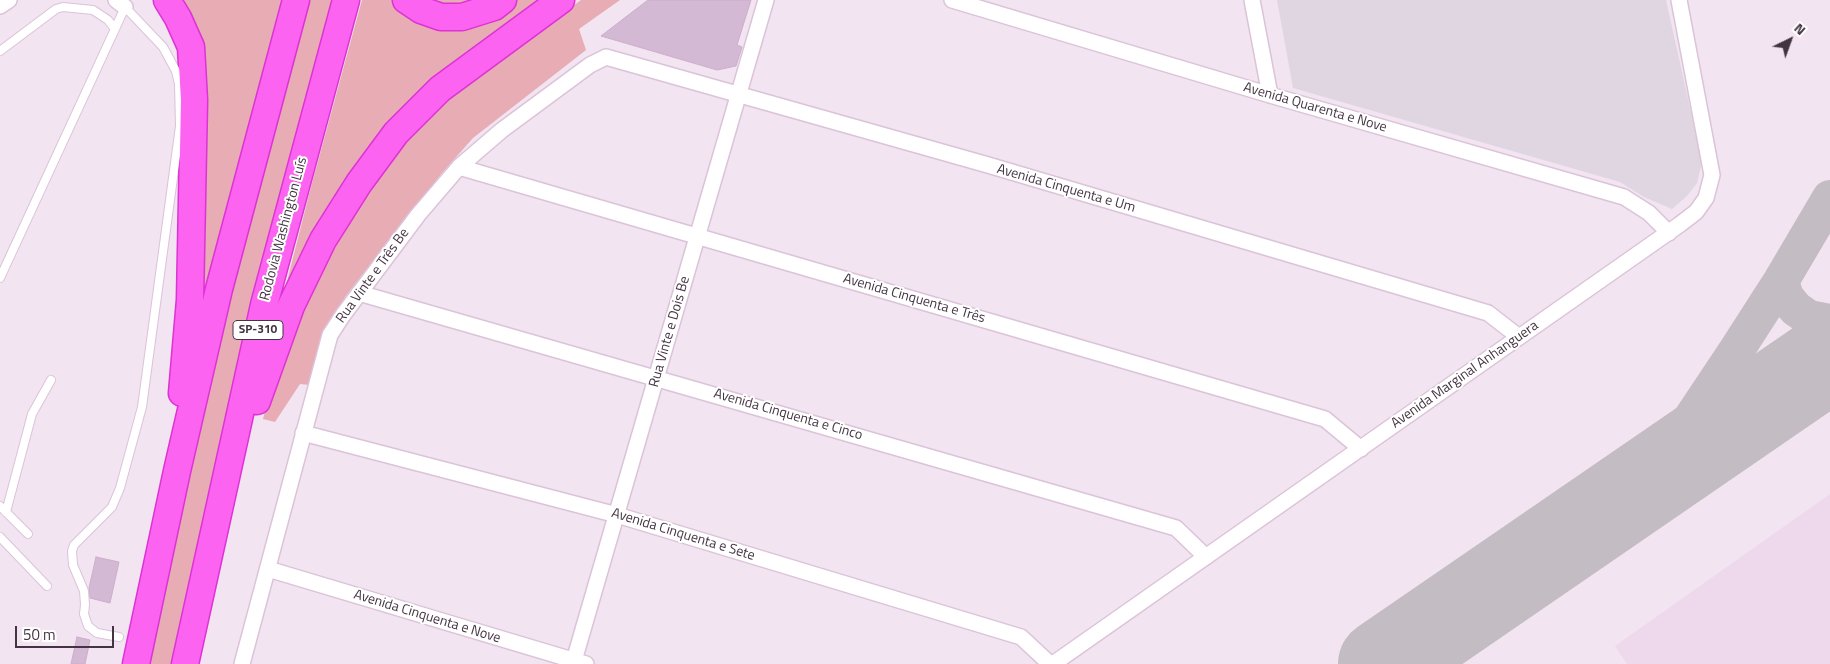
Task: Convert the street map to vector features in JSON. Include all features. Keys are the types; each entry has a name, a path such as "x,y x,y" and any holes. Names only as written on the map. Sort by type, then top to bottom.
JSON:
{"highway":[{"path":"167,0 178,18 191,47 187,126 190,300 183,368 177,471"},
{"name":"SP-310","path":"136,664 177,471 219,288 296,0"},
{"name":"Rodovia Washington Luís","path":"184,664 264,305 346,0"},
{"path":"406,0 421,10 441,17 462,17 494,7 503,0"},
{"path":"216,514 291,306 323,240 359,183 396,134 440,89 561,0"}],"street":[{"path":"0,6 9,0"},
{"name":"Rua Vinte e Dois Be","path":"578,663 617,515 766,0"},
{"name":"Avenida Quarenta e Nove","path":"952,0 1270,95 1624,197 1649,212 1668,233"},
{"path":"1252,0 1270,95"},
{"name":"Avenida Marginal Anhanguera","path":"1052,664 1668,233 1701,205 1706,198 1712,175 1679,0"},
{"name":"Avenida Cinquenta e Um","path":"606,57 997,168 1488,314 1519,337"},
{"name":"Rua Vinte e Três Be","path":"242,664 330,335 418,215 458,167 502,130 590,65 606,57"},
{"name":"Avenida Cinquenta e Três","path":"458,167 1325,419 1361,449"},
{"name":"Avenida Cinquenta e Cinco","path":"359,293 657,377 1176,528 1206,557"},
{"name":"Avenida Cinquenta e Sete","path":"303,433 617,515 1021,637 1052,664"},
{"name":"Avenida Cinquenta e Nove","path":"268,569 578,663"}],"lane":[{"path":"118,637 97,633 88,626 84,614 86,605 84,591 73,565 72,552 74,545 107,513 115,501 142,407 187,126 179,84 170,58 152,34 121,4"},
{"path":"0,278 115,29 121,4"},
{"path":"0,51 56,9 63,7 93,10 103,16 115,29"},
{"path":"6,512 32,414 51,380"},
{"path":"0,506 28,534"},
{"path":"0,537 47,586"}],"shaded area":[{"path":"175,0 284,0 191,368 201,264"},
{"path":"306,0 339,0 176,664 145,664 227,296"},
{"path":"362,0 399,0 506,8 517,0 546,0 466,59 281,305 311,187"},
{"path":"431,0 483,0 469,5 440,4"},
{"path":"581,0 620,0 579,29 586,50 473,138 442,173 345,297 329,331 310,385 300,384 275,422 263,419 272,385 308,299 327,261 363,202 398,151 459,90"},
{"path":"1277,0 1666,0 1702,162 1697,183 1687,196 1672,209 1644,197 1620,182 1293,88"},
{"path":"1830,494 1830,664 1627,664 1615,646"}],"building":[{"path":"648,0 751,0 737,45 742,47 736,66 717,70 601,36"},
{"path":"96,557 119,562 110,603 90,598 89,588"},
{"path":"77,637 90,640 85,664 71,664"}],"taxiway":[{"path":"1636,491 1686,426 1736,351 1781,281 1830,198"},
{"path":"1781,281 1786,297 1796,309 1809,318 1830,322"}],"runway":[{"path":"1383,664 1830,357"}]}
